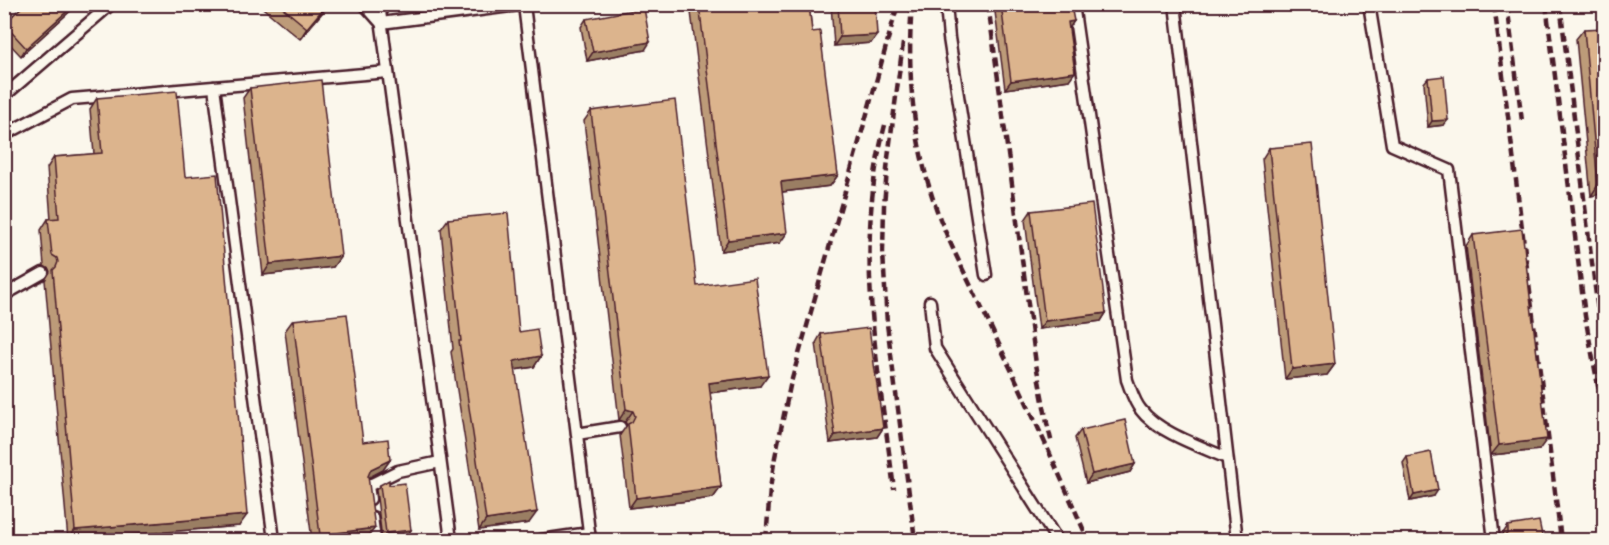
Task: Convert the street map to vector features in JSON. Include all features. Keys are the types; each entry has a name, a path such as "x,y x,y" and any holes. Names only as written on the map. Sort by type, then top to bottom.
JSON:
{"lane":[{"path":"4,96 111,4"},
{"path":"364,4 381,23"},
{"path":"379,4 451,540"},
{"path":"946,4 949,38 986,275"},
{"path":"1073,4 1127,380 1139,408 1156,425 1227,458"},
{"path":"1175,4 1237,540"},
{"path":"1369,4 1392,145 1449,170 1494,540"},
{"path":"381,23 525,5 590,537 542,540"},
{"path":"4,135 72,99 388,72"},
{"path":"214,87 274,540"},
{"path":"4,296 43,273"},
{"path":"930,303 935,348 1057,540"},
{"path":"577,434 620,427"},
{"path":"375,540 368,486 398,471 440,462"}],"building":[{"path":"25,4 75,4 26,48 4,24"},
{"path":"278,4 327,4 307,28"},
{"path":"699,4 809,4 812,32 820,31 838,175 781,182 787,233 728,240"},
{"path":"838,4 875,4 877,35 840,37"},
{"path":"1001,4 1065,4 1066,7 1071,6 1074,21 1068,22 1075,72 1011,81"},
{"path":"644,8 650,42 593,52 586,19"},
{"path":"1605,28 1605,184 1598,185 1584,29"},
{"path":"1444,76 1448,120 1432,121 1428,78"},
{"path":"321,80 341,256 270,264 250,88"},
{"path":"177,91 185,177 217,174 247,515 75,530 53,270 58,262 57,258 52,255 48,219 59,218 54,157 102,153 97,98"},
{"path":"675,100 697,286 755,278 768,375 709,383 721,487 636,498 628,424 635,416 633,411 626,409 591,111"},
{"path":"1312,144 1335,364 1292,369 1269,148"},
{"path":"1092,204 1106,313 1045,321 1031,211"},
{"path":"508,213 519,332 537,329 541,356 514,361 537,512 486,520 459,341 461,341 448,219"},
{"path":"1522,229 1547,439 1499,445 1473,235"},
{"path":"347,314 363,442 388,439 390,460 371,469 368,476 375,528 320,535 293,320"},
{"path":"869,328 883,428 835,435 821,334"},
{"path":"1125,420 1135,464 1092,474 1081,430"},
{"path":"1431,452 1438,490 1414,495 1407,457"},
{"path":"389,480 389,485 405,483 411,530 386,533 380,485"},
{"path":"1539,521 1543,540 1504,540 1503,537 1508,533 1508,526"}],"railway":[{"path":"766,540 770,489 790,386 898,4"},
{"path":"912,4 911,86 918,140 931,193 953,248 1088,540"},
{"path":"988,4 1036,364 1052,444"},
{"path":"1494,4 1561,540"},
{"path":"1507,4 1522,121"},
{"path":"1546,4 1585,316 1604,418"},
{"path":"1560,4 1604,360"},
{"path":"903,43 888,158 883,252 887,324 915,540"},
{"path":"885,125 876,171 871,216 870,262 876,352 894,489"}]}
